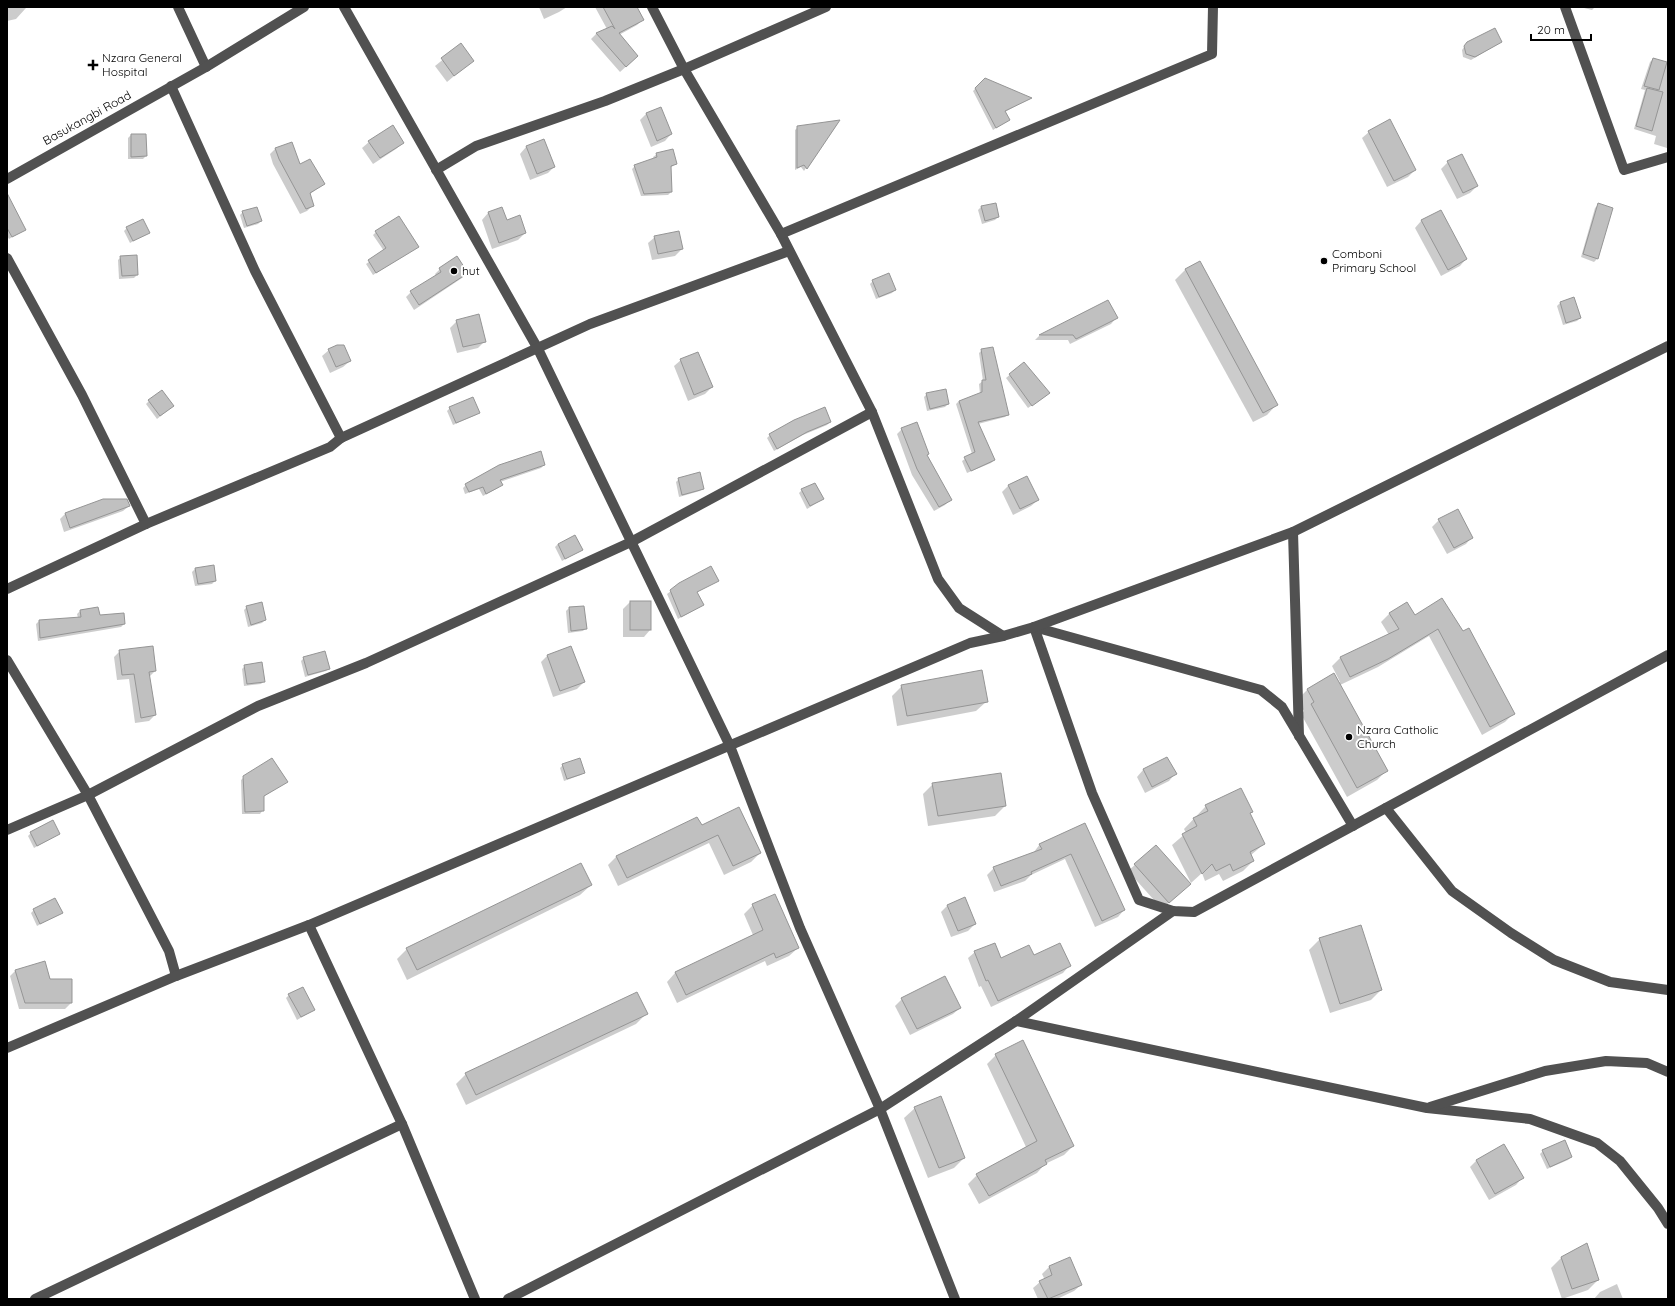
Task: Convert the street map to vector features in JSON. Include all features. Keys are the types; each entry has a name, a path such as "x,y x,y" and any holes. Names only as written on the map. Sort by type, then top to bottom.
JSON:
{"street":[{"path":"178,7 206,67"},
{"name":"Basukangbi Road","path":"7,178 206,67 304,7"},
{"path":"344,7 538,349 730,746 800,928 880,1109 955,1299"},
{"path":"652,7 684,69 781,234 872,412 938,579 959,608 1003,636"},
{"path":"436,170 476,146 604,102 826,7"},
{"path":"781,234 1212,54 1213,7"},
{"path":"1565,7 1624,170 1668,157"},
{"path":"171,86 255,271 341,438"},
{"path":"7,589 146,524 330,447 341,438 590,324 789,251"},
{"path":"7,258 82,395 146,524"},
{"path":"7,1048 176,976 309,926 970,643 1003,636 1034,627 1293,532 1668,346"},
{"path":"7,830 88,794 258,706 366,663 631,542 872,412"},
{"path":"1293,532 1299,737"},
{"path":"1034,627 1262,690 1282,707 1353,826"},
{"path":"1034,627 1092,792 1140,900 1173,911 1194,912 1668,655"},
{"path":"7,660 88,794 168,952 176,976"},
{"path":"1386,808 1452,892 1511,934 1554,960 1610,982 1668,990"},
{"path":"508,1299 880,1109 1016,1021 1173,911"},
{"path":"309,926 402,1124 475,1299"},
{"path":"1016,1021 1427,1108 1530,1119 1597,1143 1620,1161 1658,1208 1668,1224"},
{"path":"1427,1108 1545,1071 1606,1061 1647,1063 1668,1072"},
{"path":"35,1299 402,1124"}],"building":[{"path":"603,7 637,7 644,20 619,33 638,56 626,67 596,33 612,26 615,29"},
{"path":"1495,28 1502,42 1475,57 1466,54 1464,46 1467,42"},
{"path":"461,43 474,61 454,76 441,58"},
{"path":"1653,58 1667,62 1659,90 1644,86"},
{"path":"985,78 1032,98 1005,111 1010,120 996,128 975,88"},
{"path":"1647,88 1663,92 1652,131 1636,126"},
{"path":"661,107 672,134 657,141 646,113"},
{"path":"1390,119 1416,170 1394,181 1368,131"},
{"path":"840,120 807,169 804,165 797,168 797,126"},
{"path":"393,125 404,143 380,158 368,141"},
{"path":"131,134 146,134 147,156 131,157"},
{"path":"544,139 555,167 537,174 526,146"},
{"path":"292,142 300,164 310,159 325,184 310,193 314,206 306,209 279,159 275,148"},
{"path":"673,149 677,164 671,166 672,192 644,194 634,165 657,157 656,153"},
{"path":"1462,154 1478,186 1463,193 1447,161"},
{"path":"7,193 26,230 12,237 7,228"},
{"path":"996,203 999,217 985,221 981,206"},
{"path":"1598,203 1613,208 1598,259 1583,254"},
{"path":"257,207 262,221 247,226 242,211"},
{"path":"502,207 507,220 520,215 526,233 499,243 488,212"},
{"path":"1441,210 1467,259 1448,270 1421,220"},
{"path":"399,216 419,247 376,273 368,260 386,248 375,231"},
{"path":"143,219 150,233 133,241 126,227"},
{"path":"679,231 683,249 658,254 654,236"},
{"path":"137,255 138,275 122,276 120,256"},
{"path":"457,256 468,273 419,305 410,291 441,272 439,268"},
{"path":"1200,261 1278,405 1263,413 1185,269"},
{"path":"889,273 896,290 879,297 872,280"},
{"path":"1574,297 1581,318 1566,323 1560,302"},
{"path":"1108,300 1118,318 1076,339 1073,335 1039,335"},
{"path":"479,314 486,342 463,347 456,320"},
{"path":"337,345 344,345 351,361 336,367 328,349"},
{"path":"993,347 1009,415 978,422 995,460 971,471 964,457 975,452 959,401 982,392 982,380 986,380 981,349"},
{"path":"698,352 713,387 694,395 680,359"},
{"path":"1024,362 1050,393 1032,406 1009,374"},
{"path":"946,389 949,404 930,409 926,393"},
{"path":"162,390 174,406 160,416 148,400"},
{"path":"473,397 480,413 456,423 449,407"},
{"path":"825,407 831,422 807,432 777,449 769,434 794,420"},
{"path":"917,422 929,454 927,455 952,500 939,507 917,469 901,428"},
{"path":"541,451 545,465 500,480 503,485 486,494 483,487 469,492 465,484 499,465"},
{"path":"700,472 704,489 682,495 678,478"},
{"path":"1027,476 1039,500 1020,509 1008,485"},
{"path":"815,483 824,499 810,506 801,489"},
{"path":"103,499 127,499 130,506 70,528 65,513"},
{"path":"1458,509 1473,538 1454,548 1438,519"},
{"path":"575,535 583,550 565,559 558,544"},
{"path":"214,565 216,581 198,584 195,568"},
{"path":"711,566 719,581 697,592 704,605 681,617 670,590 679,583"},
{"path":"1442,598 1463,631 1469,628 1515,714 1490,727 1438,629 1388,659 1350,677 1340,657 1399,629 1389,613 1407,602 1415,615"},
{"path":"630,601 651,601 651,630 630,630"},
{"path":"262,602 266,620 251,625 246,606"},
{"path":"584,606 587,629 571,631 569,607"},
{"path":"98,607 100,615 124,613 125,624 40,638 39,620 81,617 80,610"},
{"path":"153,646 156,671 149,672 156,715 141,718 134,674 122,675 119,650"},
{"path":"571,646 585,682 560,691 547,655"},
{"path":"325,651 330,669 308,675 303,657"},
{"path":"262,662 265,682 247,684 244,665"},
{"path":"982,670 988,702 907,716 901,685"},
{"name":"Nzara Catholic Church","path":"1334,673 1388,771 1357,788 1311,704 1314,702 1307,689"},
{"path":"1167,757 1177,774 1152,787 1143,769"},
{"path":"272,758 288,782 264,796 264,811 245,812 243,776"},
{"path":"580,758 585,773 567,779 562,764"},
{"path":"1001,773 1006,806 938,816 932,783"},
{"path":"1241,788 1253,812 1250,813 1265,844 1250,852 1254,861 1233,871 1230,864 1216,871 1212,864 1202,874 1182,834 1197,826 1193,818 1208,811 1205,805"},
{"path":"739,807 761,853 733,866 718,835 627,878 616,856 697,817 702,825"},
{"path":"53,820 60,834 37,846 30,832"},
{"path":"1085,823 1125,910 1102,921 1071,854 1031,872 1032,874 1001,886 993,867 1042,849 1039,844"},
{"path":"1156,845 1191,884 1169,903 1134,864"},
{"path":"581,863 592,885 417,970 406,948"},
{"path":"775,894 799,948 776,958 774,953 686,995 675,972 763,930 752,904"},
{"path":"965,897 976,924 958,931 947,905"},
{"path":"55,898 63,913 40,924 33,909"},
{"path":"1361,925 1382,990 1340,1004 1319,938"},
{"path":"995,943 1001,958 1029,945 1034,955 1060,943 1071,966 998,1001 988,980 986,981 974,951"},
{"path":"45,961 50,979 72,979 72,1003 25,1003 15,970"},
{"path":"945,976 961,1008 917,1029 901,998"},
{"path":"303,987 315,1010 301,1017 288,994"},
{"path":"637,992 648,1014 476,1095 465,1073"},
{"path":"1023,1040 1074,1146 1045,1160 1047,1164 989,1196 976,1174 1037,1141 995,1054"},
{"path":"941,1096 965,1158 939,1168 914,1107"},
{"path":"1565,1140 1572,1157 1550,1167 1542,1150"},
{"path":"1504,1144 1524,1178 1495,1194 1476,1160"},
{"path":"1587,1243 1599,1280 1572,1289 1561,1257"},
{"path":"1070,1257 1082,1285 1048,1299 1039,1281 1052,1275 1049,1266"}],"place":[{"name":"Nzara General Hospital","path":"93,65"},
{"name":"Comboni Primary School","path":"1324,261"},
{"name":"hut","path":"454,271"},
{"name":"Nzara Catholic Church","path":"1349,737"}]}
